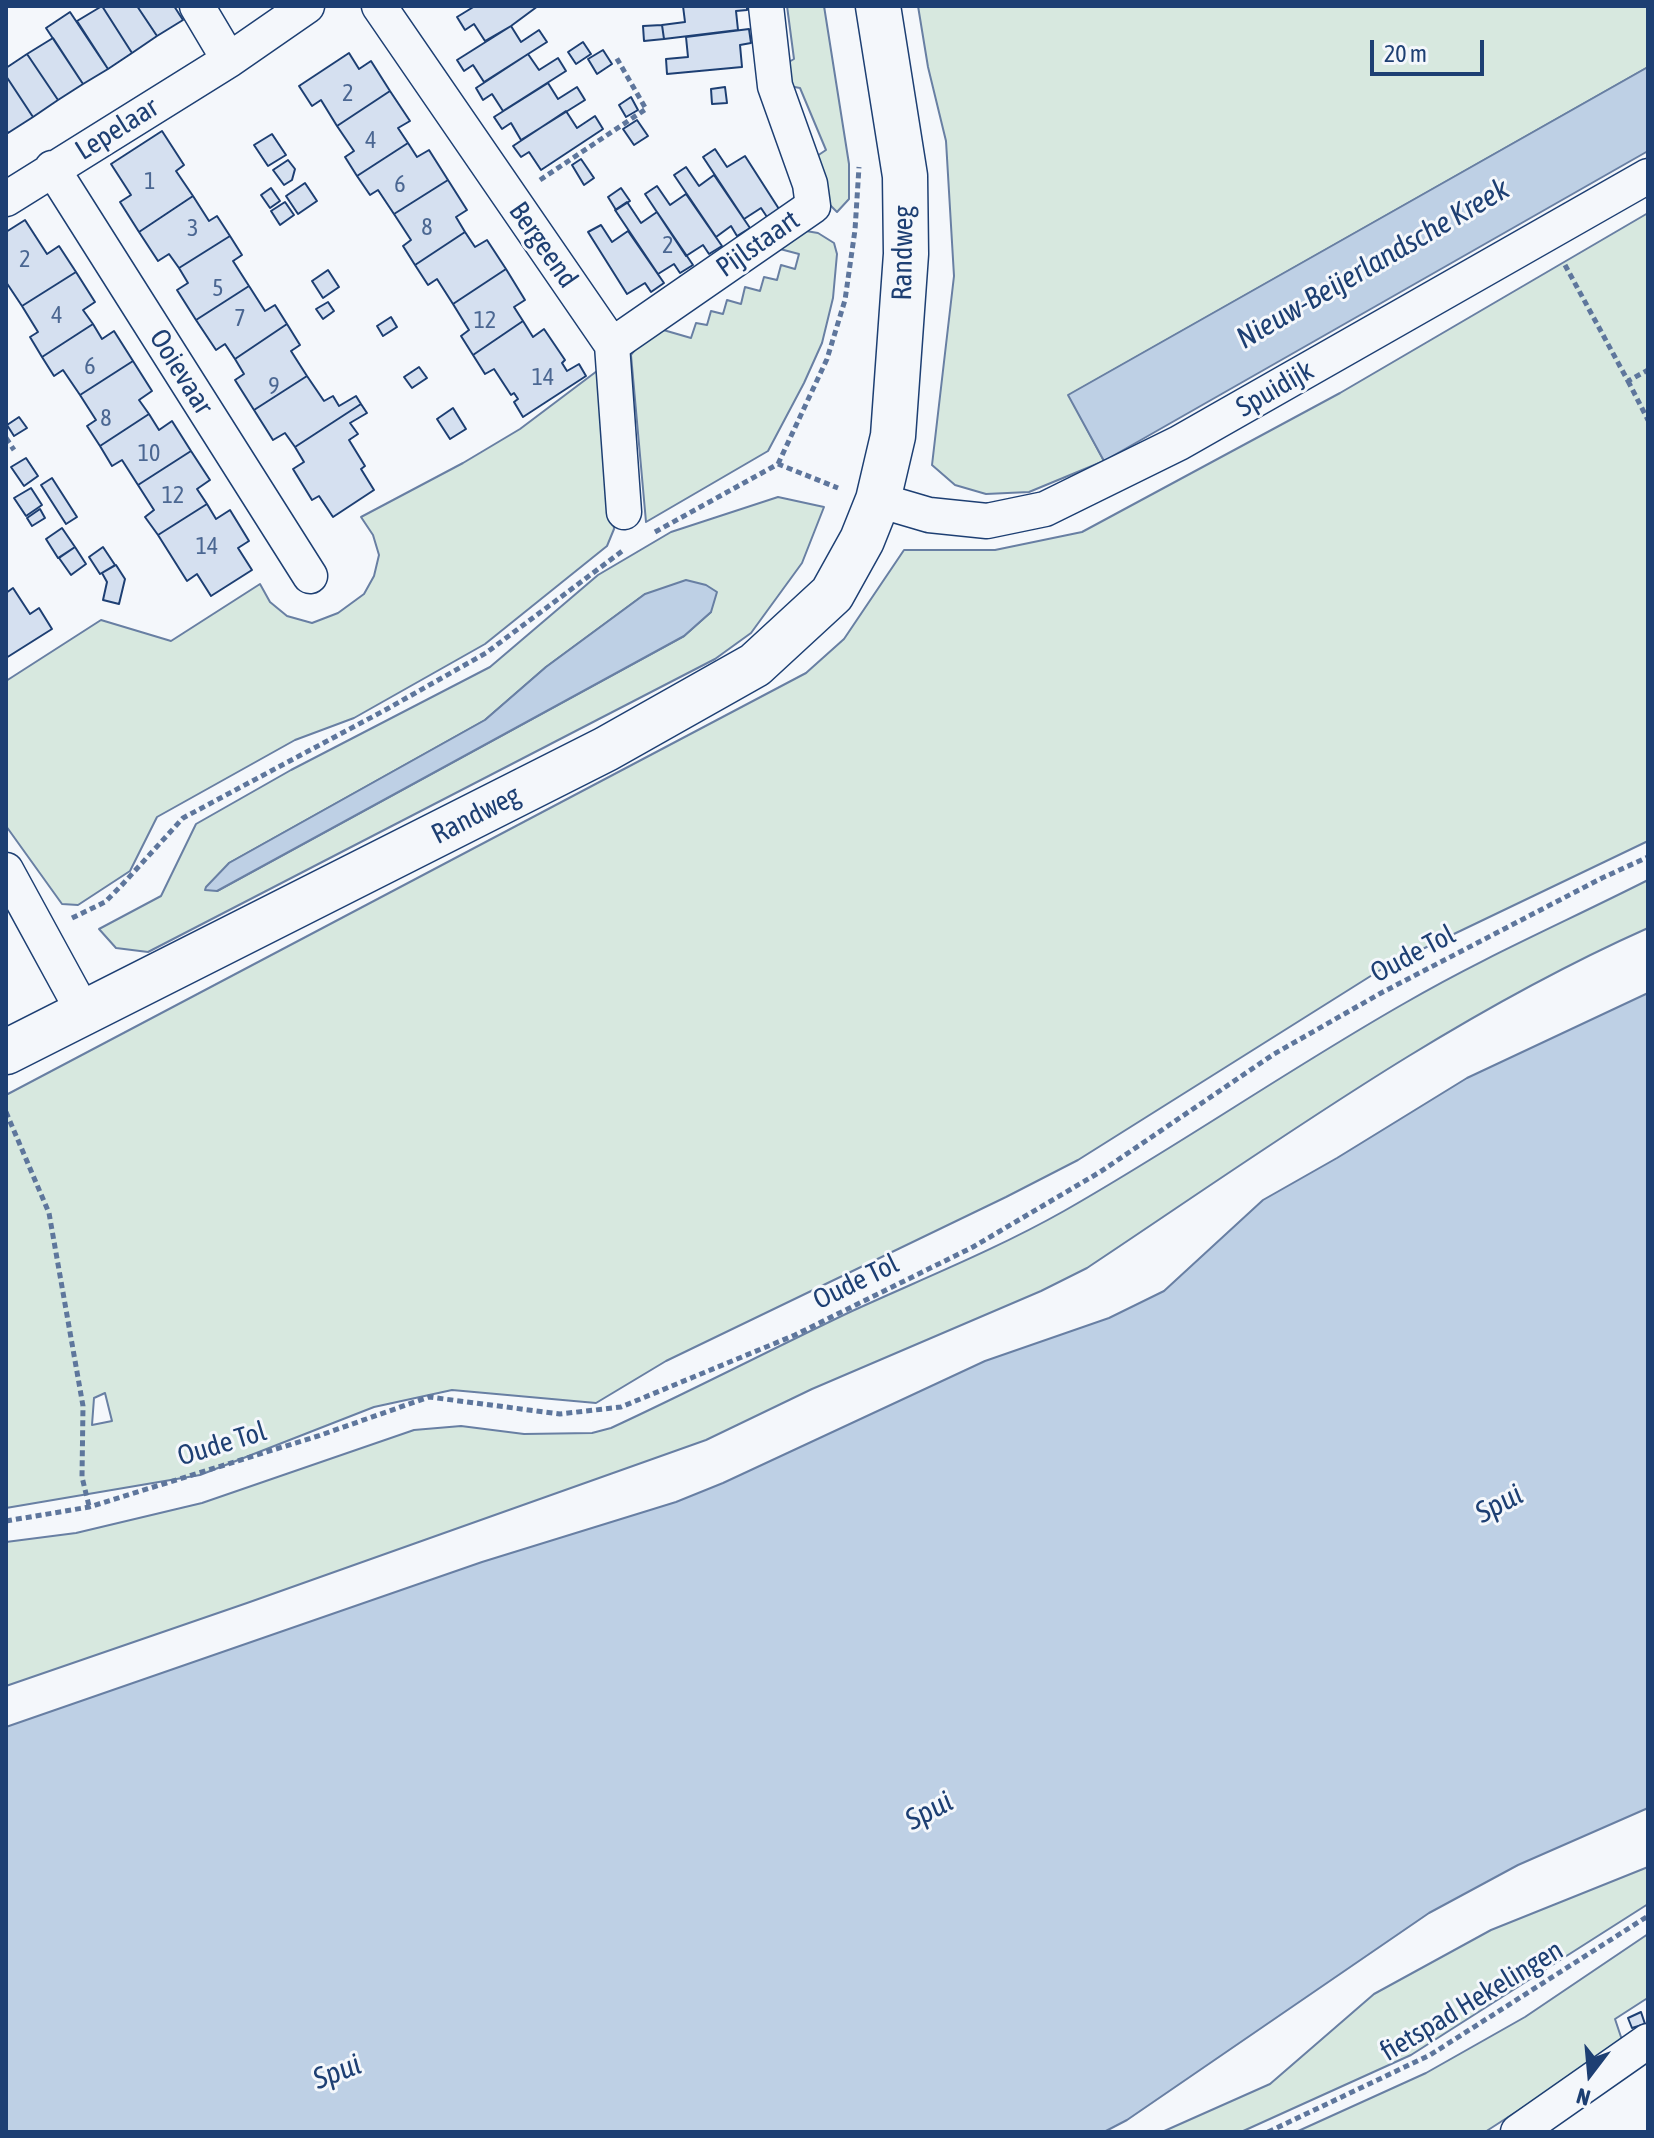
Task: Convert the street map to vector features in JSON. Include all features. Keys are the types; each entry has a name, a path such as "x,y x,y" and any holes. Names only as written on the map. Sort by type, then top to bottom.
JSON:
{"street":[{"path":"197,6 229,60"},
{"name":"Lepelaar","path":"6,199 229,60 307,6"},
{"name":"Bergeend","path":"379,6 612,345"},
{"name":"Pijlstaart","path":"612,345 813,206 810,184 775,86 766,6"},
{"name":"Randweg","path":"6,1052 606,749 755,665 832,594 862,540 878,500 893,436 906,254 905,176 878,6"},
{"name":"Ooievaar","path":"52,168 310,576"},
{"name":"Spuidijk","path":"878,500 929,515 987,521 1045,509 1179,443 1648,176"},
{"path":"612,345 633,532"},
{"path":"6,870 84,1013"},
{"path":"1518,2132 1648,2041"}],"path":[{"path":"511,199 646,109 616,57"},
{"path":"41,934 105,902 183,818 486,653 633,532 778,464 827,359 845,300 855,230 857,159"},
{"path":"1582,296 1648,420"},
{"path":"1628,381 1648,370"},
{"path":"6,438 14,450"},
{"path":"778,464 826,484 878,500"},
{"name":"Oude Tol","path":"6,1521 89,1507 318,1436 429,1397 560,1414 621,1407 795,1335 986,1239 1100,1172 1274,1054 1381,993 1648,857"},
{"path":"6,1112 49,1213 83,1406 82,1477 89,1507"},
{"name":"fietspad Hekelingen","path":"1268,2132 1430,2055 1648,1916"}],"shaded area":[{"path":"787,6 824,6 849,164 849,199 837,212 827,202 814,158 826,150 800,88 784,85 780,67 794,59"},
{"path":"918,6 1648,6 1648,67 1069,395 1104,461 1029,492 986,494 955,485 932,465 954,276 946,141 928,67"},
{"path":"1648,213 1648,841 1385,967 1078,1160 666,1361 596,1403 452,1390 374,1407 200,1475 6,1508 6,1095 806,673 844,639 904,550 995,550 1082,532 1340,393","holes":["105,1393 112,1421 92,1425 94,1398"]},
{"path":"800,230 818,233 834,243 837,254 833,298 822,343 804,383 768,451 646,522 631,355 653,327 691,338 696,323 707,325 711,311 723,314 727,300 741,304 745,287 760,291 764,277 777,280 781,265 795,269 799,254 780,249"},
{"path":"597,371 614,529 607,546 485,644 354,718 295,740 157,817 130,871 78,905 62,904 6,826 6,681 101,620 171,641 260,584 270,602 287,616 312,623 338,613 364,594 374,576 379,555 373,535 361,517 520,429"},
{"path":"778,497 824,507 802,563 751,633 715,659 148,952 116,948 99,929 161,896 196,824 291,770 490,667 598,575 671,532","holes":["645,594 711,612 684,636 217,891 229,863 485,720 546,667"]},
{"path":"1648,880 1648,928 1574,963 1431,1043 1292,1131 1087,1268 1041,1291 812,1389 706,1440 6,1686 6,1542 76,1533 202,1503 414,1430 461,1426 524,1434 592,1433 611,1428 1038,1225 1435,986"},
{"path":"1648,1867 1648,1904 1411,2055 1241,2132 1162,2132 1270,2084 1374,1994 1491,1930"},
{"path":"1648,1934 1648,2001 1646,1999 1615,2019 1623,2043 1485,2132 1296,2132 1426,2073 1525,2017"}],"water":[{"name":"Nieuw-Beijerlandsche Kreek","path":"1648,67 1648,151 1104,461 1068,395"},
{"path":"686,580 706,585 717,592 711,612 684,636 217,891 205,890 229,863 485,720 546,667 645,594"},
{"name":"Spui","path":"1648,993 1648,1808 1518,1865 1429,1913 1127,2120 1104,2132 6,2132 6,1727 482,1562 676,1502 985,1361 1109,1318 1164,1291 1263,1200 1467,1078"}],"building":[{"path":"102,6 137,6 157,36 132,53"},
{"path":"102,6 132,53 108,69 77,21"},
{"path":"137,6 174,6 183,20 157,36"},
{"path":"475,6 538,6 485,41 474,24 465,30 457,17"},
{"path":"683,6 747,6 747,10 736,11 738,30 664,39 662,25 685,22"},
{"path":"70,12 108,69 83,84 46,28"},
{"path":"662,25 664,39 644,41 643,26"},
{"path":"511,26 521,42 539,30 547,42 484,82 473,65 464,71 457,60"},
{"path":"749,29 751,43 740,45 742,67 667,74 666,59 688,57 686,37"},
{"path":"53,38 83,84 58,100 27,54"},
{"path":"583,42 591,54 576,64 568,52"},
{"path":"603,50 612,64 597,74 588,59"},
{"path":"349,53 359,69 371,61 390,91 337,126 321,100 312,106 299,86"},
{"path":"27,54 58,100 33,117 6,76 6,68"},
{"path":"528,54 539,70 558,58 566,71 503,111 492,94 483,100 476,88"},
{"path":"6,76 33,117 8,133 6,129"},
{"path":"548,83 558,99 577,87 585,100 521,140 511,123 502,129 494,117"},
{"path":"725,87 727,103 712,104 711,89"},
{"path":"390,91 410,121 398,128 408,143 357,176 345,157 354,151 337,126"},
{"path":"631,97 638,110 626,117 619,105"},
{"path":"566,111 577,128 595,116 603,129 541,170 529,152 521,157 513,146"},
{"path":"637,120 648,136 634,145 623,129"},
{"path":"162,131 184,165 176,171 193,196 139,232 120,202 131,195 111,164"},
{"path":"272,134 286,155 268,166 254,145"},
{"path":"408,143 417,157 429,150 448,180 394,214 378,190 370,195 357,176"},
{"path":"715,149 727,167 745,156 779,209 767,217 761,208 744,219 703,157"},
{"path":"581,159 594,178 584,185 572,165"},
{"path":"288,160 295,169 292,180 284,185 273,170"},
{"path":"686,167 699,186 714,175 750,228 737,236 731,226 716,237 674,175"},
{"path":"448,180 467,210 456,217 465,232 415,265 403,246 411,240 394,214"},
{"path":"305,183 317,201 298,214 286,196"},
{"path":"657,186 670,205 686,194 722,246 709,254 703,245 686,256 645,194"},
{"path":"271,188 280,201 270,208 261,195"},
{"path":"621,188 630,201 616,210 608,197"},
{"path":"193,196 209,221 217,216 230,236 179,268 169,254 158,261 139,232"},
{"path":"285,202 294,215 280,225 271,211"},
{"path":"627,202 641,223 657,212 693,265 680,273 674,264 658,274 615,210"},
{"path":"25,220 47,254 59,246 76,272 22,306 6,282 6,232"},
{"path":"601,225 612,242 628,231 664,283 651,292 645,283 627,294 588,232"},
{"path":"465,232 475,247 487,240 506,269 453,304 437,279 428,285 415,265"},
{"path":"230,236 242,255 233,261 249,286 196,320 177,290 188,283 179,268"},
{"path":"506,269 525,300 514,307 523,321 473,355 461,336 469,330 453,304"},
{"path":"328,270 339,287 323,298 312,281"},
{"path":"76,272 95,302 83,310 93,324 42,357 30,337 38,332 22,306"},
{"path":"249,286 265,311 275,305 287,324 235,359 225,344 216,350 196,320"},
{"path":"328,302 334,311 323,319 316,309"},
{"path":"391,317 397,327 383,336 377,326"},
{"path":"523,321 533,337 544,329 565,360 562,363 567,371 579,364 586,376 523,417 514,402 518,399 514,393 511,395 494,369 485,374 473,355"},
{"path":"93,324 102,339 114,331 133,361 80,395 63,370 54,376 42,357"},
{"path":"287,324 300,345 291,351 307,376 254,410 235,380 244,374 235,359"},
{"path":"133,361 152,391 139,400 149,414 100,446 87,426 96,420 80,395"},
{"path":"419,367 427,378 412,388 404,377"},
{"path":"307,376 324,401 333,396 339,406 356,396 361,404 295,447 285,433 273,440 254,410"},
{"path":"361,404 367,413 350,423 358,434 349,440 365,466 361,469 374,490 333,517 319,496 312,500 293,469 304,462 295,447"},
{"path":"453,408 466,429 450,439 437,419"},
{"path":"149,414 159,430 172,421 191,451 138,485 122,460 112,466 100,446"},
{"path":"19,417 27,428 14,436 7,425"},
{"path":"191,451 210,480 197,489 207,504 158,535 145,517 154,510 138,485"},
{"path":"26,458 38,476 24,486 11,467"},
{"path":"52,478 77,517 66,524 41,485"},
{"path":"31,488 42,505 26,516 14,498"},
{"path":"207,504 216,519 230,510 249,541 238,548 252,570 211,596 197,574 187,581 158,535"},
{"path":"40,509 45,518 32,526 27,518"},
{"path":"62,528 75,547 58,558 46,539"},
{"path":"75,547 86,564 71,575 59,558"},
{"path":"103,547 115,565 100,574 89,557"},
{"path":"116,565 125,579 119,604 103,600 107,582 102,573"},
{"path":"13,588 30,614 39,608 52,629 6,658 6,593"},
{"path":"1641,2012 1645,2024 1632,2028 1628,2018"}]}
